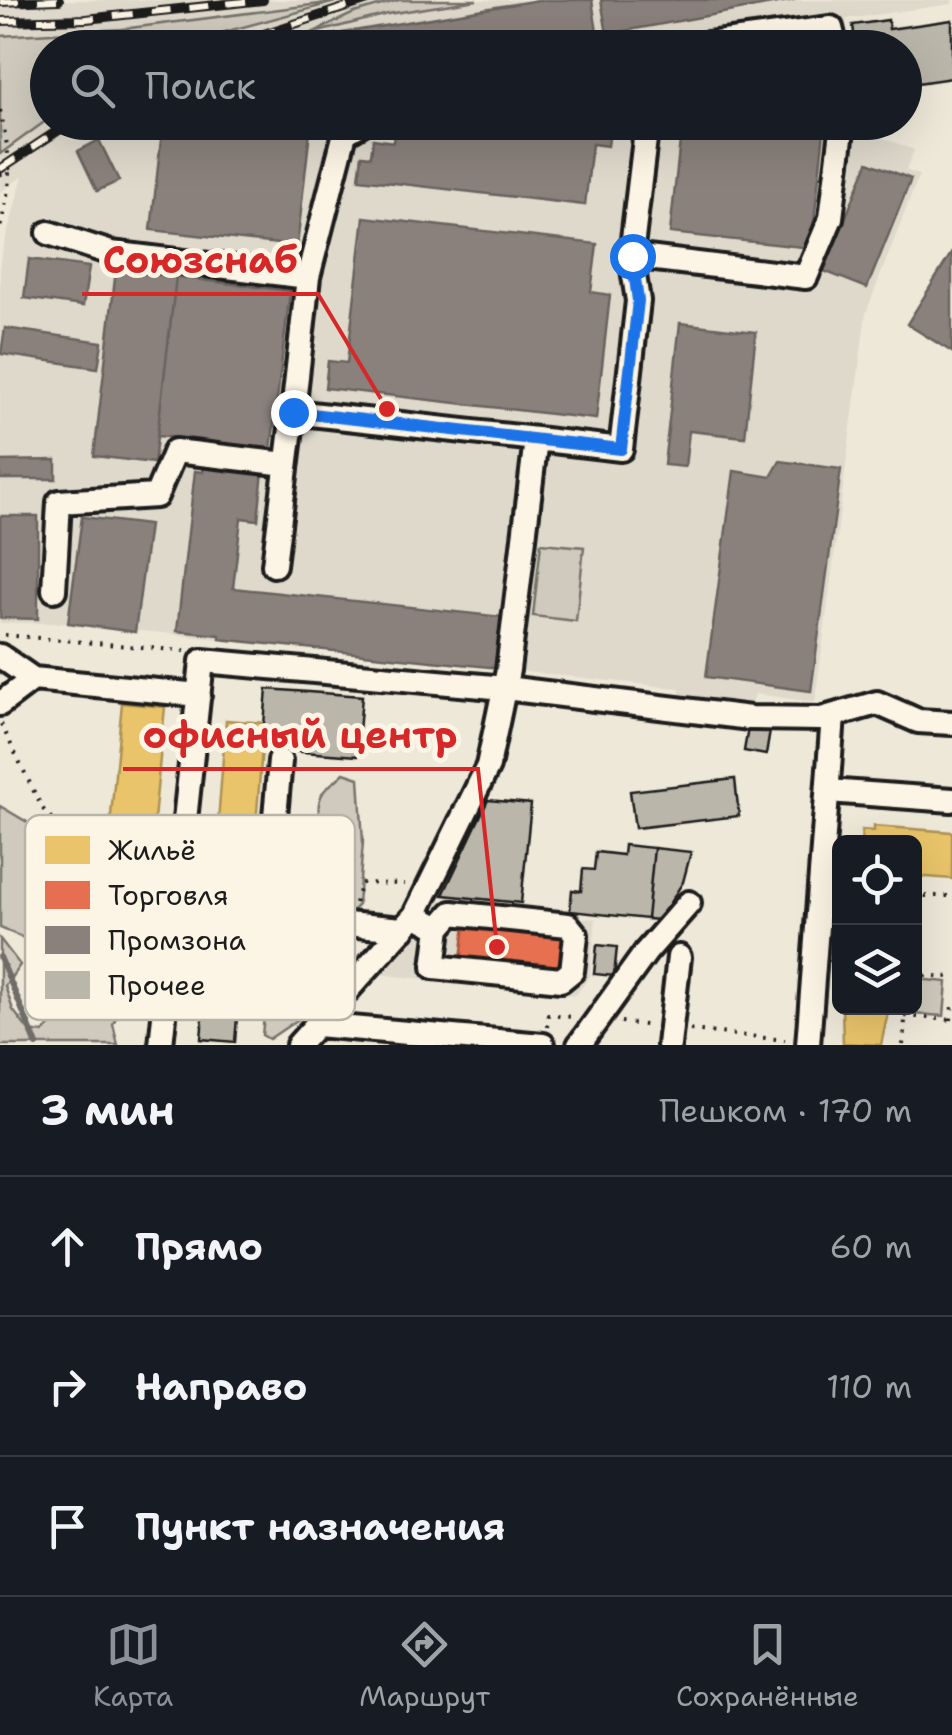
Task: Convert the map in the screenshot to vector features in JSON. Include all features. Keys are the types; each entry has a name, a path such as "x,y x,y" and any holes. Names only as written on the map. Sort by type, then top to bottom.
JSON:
{"street":[{"path":"274,565 308,276 343,140"},
{"path":"293,412 621,449 638,301 632,256 645,140"},
{"path":"632,256 806,277 832,218 842,140"},
{"path":"48,233 111,253 308,276"},
{"path":"355,982 409,922 488,766 505,688 536,440"},
{"path":"54,590 59,502 156,496 175,450 286,464"},
{"path":"0,656 33,679 198,695"},
{"path":"186,815 202,661 505,688 750,718 821,719 877,703 918,721 952,723"},
{"path":"0,704 33,679"},
{"path":"808,1045 833,716"},
{"path":"275,815 280,761"},
{"path":"828,791 952,800"},
{"path":"579,1045 646,952 690,903"},
{"path":"452,913 568,925 576,936 572,971 561,980 434,967 438,928 452,913"},
{"path":"355,924 409,922 438,928"},
{"path":"669,1045 679,957"},
{"path":"161,1045 164,1020"},
{"path":"298,1045 321,1020"},
{"path":"317,1025 375,1038 543,1045"}],"path":[{"path":"0,110 11,168 10,191 0,228"},
{"path":"0,176 11,168"},
{"path":"0,720 48,815"},
{"path":"355,903 361,882 430,884"},
{"path":"922,896 952,896"},
{"path":"922,975 952,977"},
{"path":"903,1045 905,1016 951,1020 952,1005"}],"shaded area":[{"path":"0,0 399,0 354,13 321,30 230,30 320,4 122,29 30,30 30,34 0,36"},
{"path":"399,0 477,0 318,30 354,13"},
{"path":"477,0 952,0 952,4 846,19 847,30 325,30 388,14"},
{"path":"335,2 232,30 105,30"},
{"path":"30,34 30,132 0,154 0,36"},
{"path":"30,132 30,140 889,140 914,150 906,170 919,175 866,313 815,702 755,694 751,707 679,698 680,688 68,623 0,623 0,260 23,176 0,192 0,154"},
{"path":"541,543 584,547 576,621 533,616"},
{"path":"344,773 359,778 363,842 355,908 355,815 319,815 324,791"},
{"path":"0,806 25,821 25,938 0,928"},
{"path":"436,900 596,919 590,976 576,995 377,974"},
{"path":"0,939 20,965 5,986 13,1010 29,1031 43,1033 57,1020 115,1020 118,1045 0,1045"},
{"path":"922,980 947,982 944,1016 922,1015"},
{"path":"264,1020 297,1020 269,1039 262,1035"}],"building: Жильё":[{"path":"122,703 165,707 154,815 111,815"},
{"path":"226,720 264,723 257,815 219,815"},
{"path":"874,826 952,832 952,879 922,877 922,835 862,835 862,830 874,831"},
{"path":"842,1015 887,1015 881,1045 843,1043"}],"building: Торговля":[{"path":"465,924 566,935 562,971 461,960"}],"building: Промзона":[{"path":"538,0 592,0 597,30 360,30"},
{"path":"601,0 794,0 629,30 606,30"},
{"path":"99,140 119,181 97,191 78,151"},
{"path":"161,140 309,140 297,246 151,230"},
{"path":"373,140 609,140 608,146 592,144 585,205 359,179 362,155 371,156"},
{"path":"680,140 823,140 811,248 670,233"},
{"path":"868,162 911,179 867,288 824,271"},
{"path":"364,217 597,244 591,292 610,295 596,419 325,388 328,361 347,363"},
{"path":"952,252 952,352 907,324"},
{"path":"29,259 89,267 83,306 24,298"},
{"path":"116,270 176,277 154,463 94,456"},
{"path":"176,277 290,291 271,449 157,436"},
{"path":"680,323 756,332 745,437 689,431 685,467 664,465"},
{"path":"5,328 102,342 98,368 1,354"},
{"path":"56,460 56,479 0,479 0,461"},
{"path":"780,461 841,469 811,691 706,677 734,471 771,477"},
{"path":"204,464 263,471 258,520 241,518 233,588 503,617 498,668 220,639 220,635 177,631 195,471 203,472"},
{"path":"0,516 38,516 38,619 0,618"},
{"path":"82,517 149,525 135,632 68,623"}],"building: Прочее":[{"path":"888,20 889,29 952,20 952,78 922,82 922,30 854,30 853,25"},
{"path":"267,689 362,696 357,756 262,749"},
{"path":"748,728 770,731 766,755 744,751"},
{"path":"735,779 739,816 635,828 630,791"},
{"path":"488,800 531,804 521,903 443,895"},
{"path":"624,845 654,848 647,919 570,911 572,890 581,891 583,869 594,870 596,852 623,855"},
{"path":"654,848 691,852 683,882 659,920 647,919"},
{"path":"597,945 617,947 614,976 594,974"},
{"path":"203,1020 237,1020 235,1042 201,1039"}],"waterway":[{"path":"0,957 25,1016"},
{"path":"26,1020 37,1045"}],"railway":[{"path":"0,2 59,0"},
{"path":"0,21 86,19 263,0"},
{"path":"276,30 368,0"},
{"path":"0,169 44,140"}],"place":[{"name":"Союзснаб","path":"387,409"},
{"name":"офисный центр","path":"497,947"}],"route":[{"path":"293,412 621,449 638,301 632,256"}]}
